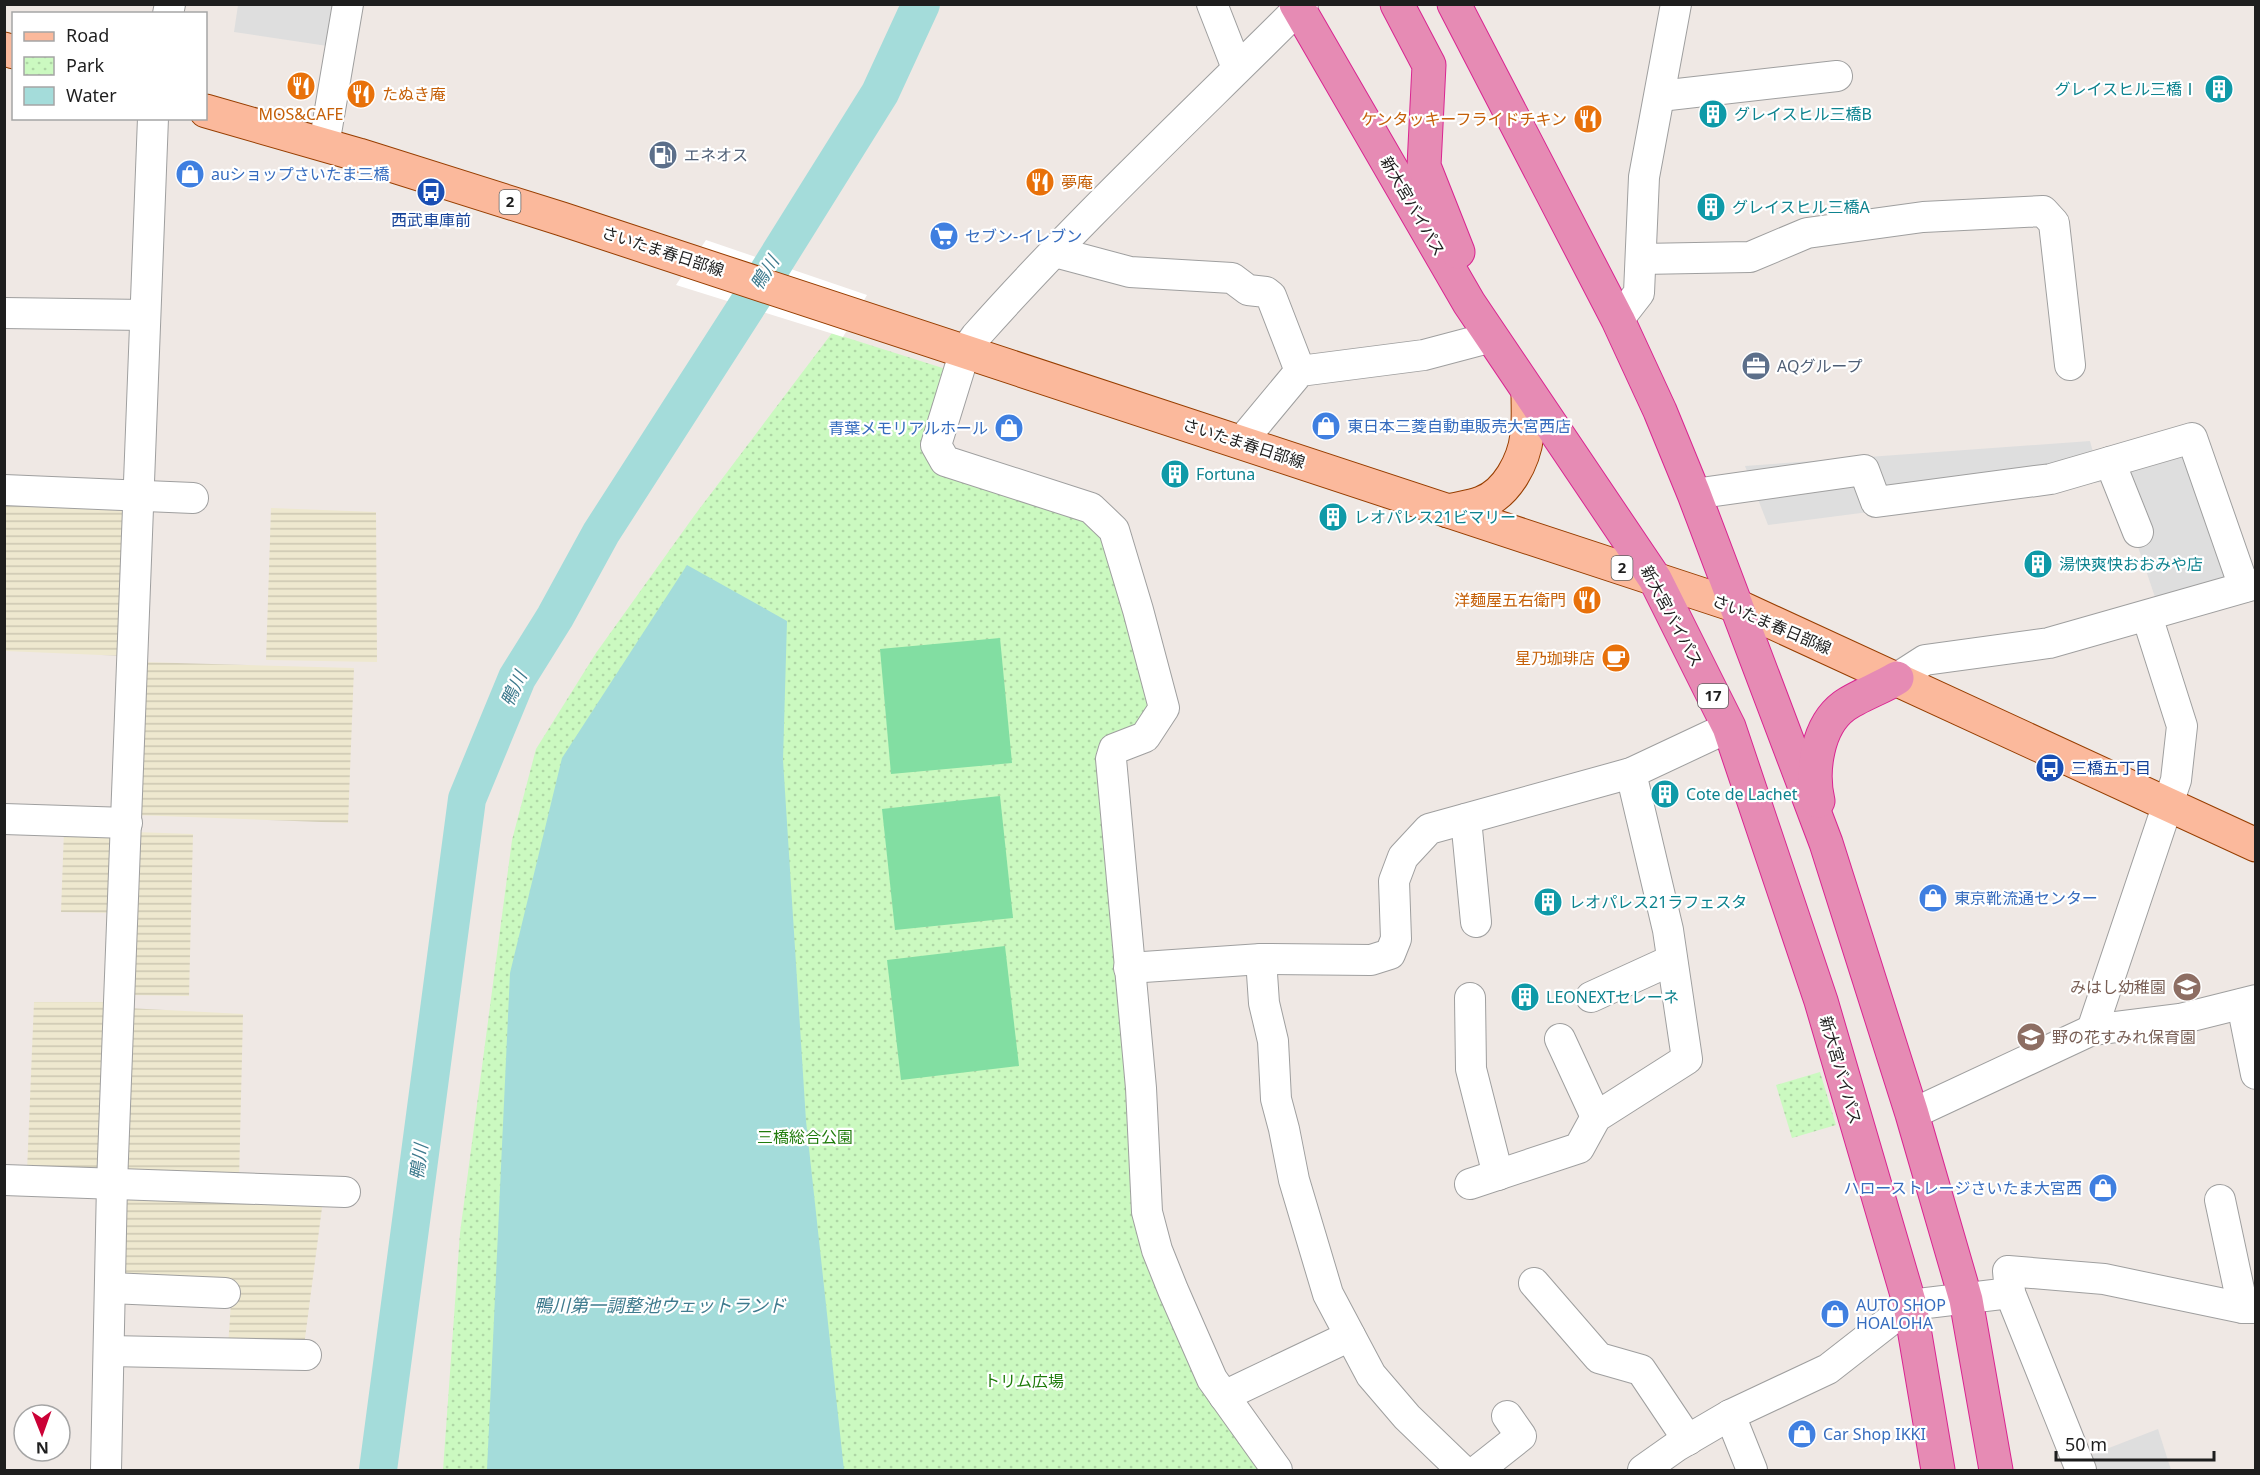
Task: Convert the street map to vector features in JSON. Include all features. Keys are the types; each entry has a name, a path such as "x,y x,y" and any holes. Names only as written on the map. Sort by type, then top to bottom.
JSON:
{"highway":[{"path":"1397,4 1430,65 1424,166 1492,337"},
{"path":"1454,4 1618,320 1660,411 1694,494 1826,843 1912,1114 1966,1300 1996,1470"},
{"name":"新大宮バイパス","path":"1299,6 1469,303 1654,579 1729,727 1821,1001 1910,1305 1938,1470"},
{"path":"1826,843 1816,793 1817,759 1824,731 1844,706 1898,678"}],"main road":[{"name":"さいたま春日部線","path":"207,111 324,145 695,262 1737,606 1898,678 2256,845"},
{"path":"1448,511 1482,503 1499,492 1513,474 1523,456 1527,435 1528,393"}],"street":[{"path":"324,145 348,4"},
{"path":"1212,4 1236,68"},
{"path":"1618,320 1639,293 1644,177 1676,4"},
{"path":"1277,1470 1271,1465 1212,1378 1157,1250 1147,1212 1141,1088 1111,759 1114,749 1145,737 1164,708 1114,530 1091,508 945,461 936,445 965,351 986,325 1299,6"},
{"path":"1659,96 1837,76"},
{"path":"106,1470 112,1184 153,120"},
{"path":"1641,260 1750,257 1807,234 1923,217 2043,211 2054,223 2070,365"},
{"path":"1056,252 1130,272 1232,278 1248,290 1266,292 1271,296 1300,371"},
{"path":"4,313 146,315"},
{"path":"1241,442 1300,371 1424,355 1492,337"},
{"path":"1694,494 1864,470 1876,502 2051,479 2192,438 2250,586 2049,643 1925,660 1898,678"},
{"path":"2110,462 2138,532"},
{"path":"4,490 193,498"},
{"path":"2092,1030 2176,780 2182,726 2147,616"},
{"path":"1129,968 1261,959 1371,960 1390,954 1396,939 1394,881 1403,856 1430,829 1631,773 1729,727"},
{"path":"1470,1184 1579,1149 1596,1117 1687,1059 1668,930 1631,773"},
{"path":"4,819 127,823"},
{"path":"1466,819 1476,922"},
{"path":"1261,959 1264,1003 1273,1041 1276,1099 1294,1180 1328,1294 1371,1375 1407,1418 1462,1470"},
{"path":"1591,997 1672,960"},
{"path":"1470,998 1471,1069 1498,1175"},
{"path":"1912,1114 2092,1030 2180,1019 2249,1002 2256,1074"},
{"path":"1560,1039 1596,1117"},
{"path":"4,1180 345,1192"},
{"path":"2081,1470 2010,1293 2008,1271 2104,1279 2249,1308 2220,1200"},
{"path":"1534,1283 1599,1358 1641,1370 1688,1440"},
{"path":"110,1287 225,1293"},
{"path":"1643,1470 1730,1415 1827,1369 1910,1305 2010,1293"},
{"path":"1224,1396 1350,1336"},
{"path":"109,1351 306,1355"},
{"path":"1730,1415 1752,1470"},
{"path":"1478,1470 1521,1436 1508,1416"}],"shaded area":[{"path":"238,5 341,5 334,47 234,32"},
{"path":"2090,441 2101,482 1768,525 1745,466"},
{"path":"2188,450 2232,578 2156,600 2113,473"},
{"path":"5,499 130,502 125,656 5,651"},
{"path":"271,508 376,512 377,662 266,660"},
{"path":"142,662 354,668 348,823 135,815"},
{"path":"64,830 120,830 116,913 61,912"},
{"path":"134,832 193,834 189,996 127,995"},
{"path":"34,1002 112,1002 102,1174 27,1171"},
{"path":"127,1008 243,1014 239,1181 121,1175"},
{"path":"120,1191 323,1200 304,1346 228,1347 232,1287 117,1279"},
{"path":"2158,1429 2171,1470 2088,1470 2083,1458"}],"green space":[{"name":"三橋総合公園","path":"832,333 952,371 930,445 1085,515 1108,542 1154,710 1115,740 1136,1213 1264,1470 443,1470 460,1233 512,840 536,749 596,653 694,516"},
{"path":"1000,638 1012,763 891,774 880,649"},
{"path":"1000,796 1013,918 895,930 882,809"},
{"path":"1005,946 1019,1066 901,1080 887,960"},
{"path":"1820,1072 1836,1125 1792,1138 1776,1085"}],"water":[{"name":"鴨川第一調整池ウェットランド","path":"687,565 787,621 783,760 806,1121 844,1470 487,1470 510,973 562,758"}],"pier":[{"path":"706,240 867,295 843,337 676,285"}],"waterway":[{"name":"鴨川","path":"378,1470 467,799 517,678 555,617 601,533 880,93 921,4"}],"place":[{"name":"MOS&CAFE","path":"301,86"},
{"name":"グレイスヒル三橋Ⅰ","path":"2219,89"},
{"name":"たぬき庵","path":"361,94"},
{"name":"グレイスヒル三橋B","path":"1713,114"},
{"name":"ケンタッキーフライドチキン","path":"1588,119"},
{"name":"エネオス","path":"663,155"},
{"name":"auショップさいたま三橋","path":"190,174"},
{"name":"夢庵","path":"1040,182"},
{"name":"西武車庫前","path":"431,192"},
{"name":"グレイスヒル三橋A","path":"1711,207"},
{"name":"セブン-イレブン","path":"944,236"},
{"name":"AQグループ","path":"1756,366"},
{"name":"東日本三菱自動車販売大宮西店","path":"1326,426"},
{"name":"青葉メモリアルホール","path":"1009,428"},
{"name":"Fortuna","path":"1175,474"},
{"name":"レオパレス21ビマリー","path":"1333,517"},
{"name":"湯快爽快おおみや店","path":"2038,564"},
{"name":"洋麺屋五右衛門","path":"1587,600"},
{"name":"星乃珈琲店","path":"1616,658"},
{"name":"三橋五丁目","path":"2050,768"},
{"name":"Cote de Lachet","path":"1665,794"},
{"name":"東京靴流通センター","path":"1933,898"},
{"name":"レオパレス21ラフェスタ","path":"1548,902"},
{"name":"みはし幼稚園","path":"2187,987"},
{"name":"LEONEXTセレーネ","path":"1525,997"},
{"name":"野の花すみれ保育園","path":"2031,1037"},
{"name":"ハローストレージさいたま大宮西","path":"2103,1188"},
{"name":"AUTO SHOP HOALOHA","path":"1835,1314"},
{"name":"Car Shop IKKI","path":"1802,1434"}],"park label":[{"name":"トリム広場","path":"1024,1381"}]}
